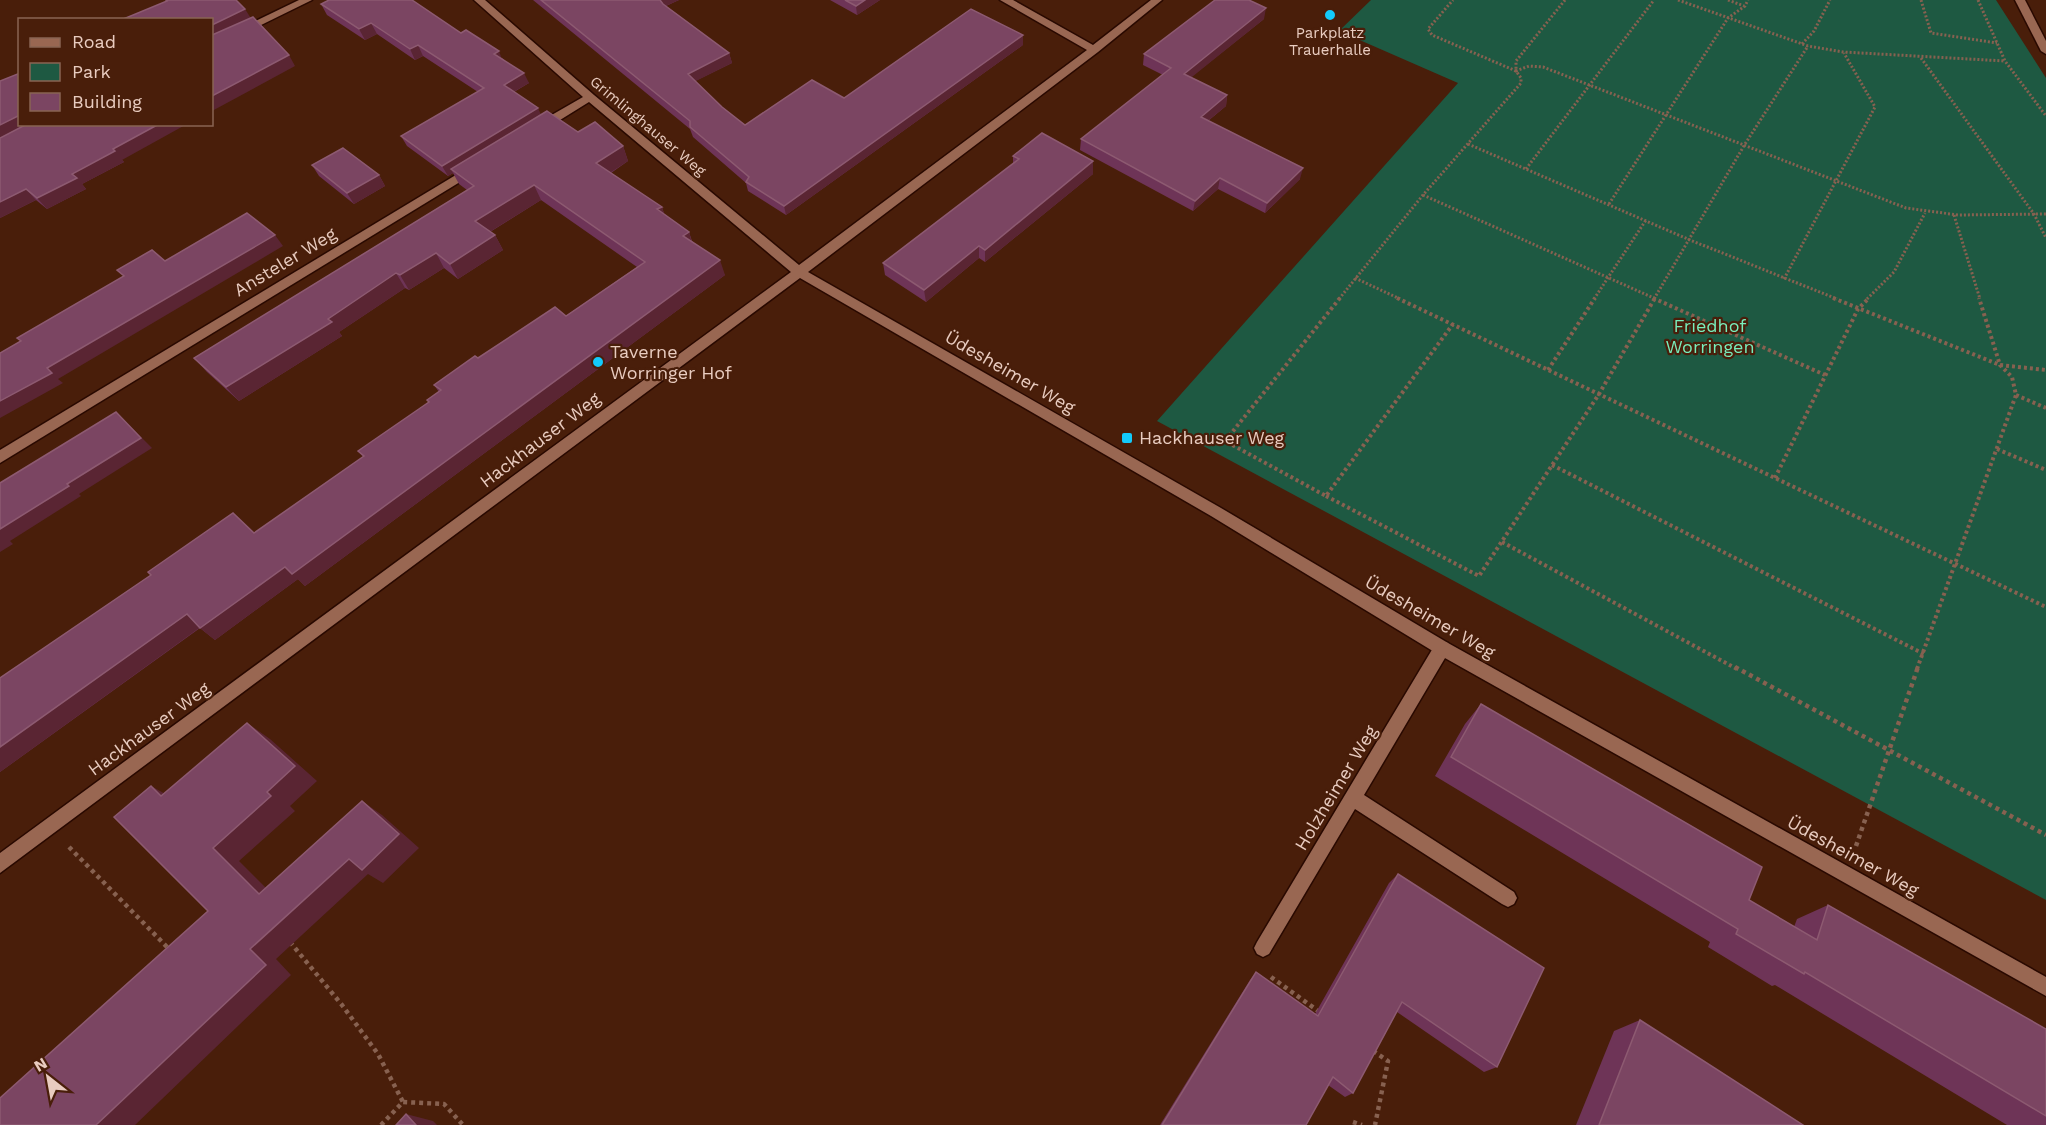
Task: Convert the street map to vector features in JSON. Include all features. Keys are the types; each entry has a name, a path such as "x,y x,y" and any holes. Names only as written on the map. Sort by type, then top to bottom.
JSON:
{"street":[{"path":"213,46 307,0"},
{"name":"Grimlinghauser Weg","path":"479,0 590,97 799,272"},
{"path":"1005,0 1094,50"},
{"name":"Hackhauser Weg","path":"0,864 799,272 1157,0"},
{"path":"2020,0 2046,51"},
{"path":"529,134 590,97"},
{"name":"Ansteler Weg","path":"0,457 488,159"},
{"name":"Üdesheimer Weg","path":"799,272 1216,512 1442,648 2046,987"},
{"name":"Holzheimer Weg","path":"1263,948 1442,648"},
{"path":"1353,798 1508,898"}],"path":[{"path":"1454,0 1431,24 1428,29 1432,36 1516,71 1521,82 1423,195 1225,441 1479,576 1599,394 1745,144 1808,46"},
{"path":"1516,71 1516,61 1565,0"},
{"path":"1526,169 1654,0"},
{"path":"1678,0 1808,46 1843,52 1920,58 2006,61"},
{"path":"1728,0 1745,6"},
{"path":"1609,204 1728,18 1745,6 1749,0"},
{"path":"1802,44 1814,31 1830,0"},
{"path":"1921,0 1931,33 1997,43"},
{"path":"1978,0 2006,61 2046,116"},
{"path":"1784,279 1875,107 1843,52"},
{"path":"1920,58 2034,214 2046,238"},
{"path":"1516,71 1529,66 1543,67 1906,208 1925,213 1954,216 2046,214"},
{"path":"1468,144 1690,240 2000,365 2046,370"},
{"path":"1423,195 1825,375"},
{"path":"1775,478 1858,309 1894,272 1925,213"},
{"path":"1846,874 1870,807 1887,749 1924,654 1954,563 2016,395 2012,377 2000,365 1954,216"},
{"path":"1548,370 1646,220"},
{"path":"1355,278 2046,607"},
{"path":"1326,496 1453,324"},
{"path":"2016,395 2046,408"},
{"path":"1996,449 2046,470"},
{"path":"1552,465 1924,654"},
{"path":"1502,542 2046,835"},
{"path":"50,827 168,948 181,945"},
{"path":"285,935 342,1005 378,1054 403,1102"},
{"path":"1263,948 1262,970 1330,1019"},
{"path":"1369,1047 1388,1061 1376,1125"},
{"path":"381,1125 403,1102 444,1104 463,1125"},
{"path":"1353,1122 1362,1125"}],"green space":[{"name":"Friedhof Worringen","path":"1371,0 1996,0 2046,78 2046,900 1157,421 1458,83 1339,31"}],"building":[{"path":"236,0 245,9 213,25 213,18 126,18 167,1"},
{"path":"329,0 412,0 461,33 466,30 499,51 494,54 524,73 504,85 538,108 442,166 401,136 484,88 418,45 410,49 371,23 359,29 321,4"},
{"path":"541,0 660,0 729,53 688,74 722,107 745,125 812,80 844,98 971,9 1023,35 784,206 746,182 749,177 690,127 690,121"},
{"path":"845,0 865,0 856,6"},
{"path":"1215,0 1249,0 1266,8 1184,74 1227,95 1201,117 1303,168 1267,203 1220,178 1195,201 1081,139 1171,68 1144,54"},
{"path":"253,17 289,55 213,95 213,35"},
{"path":"18,74 18,116 0,125 0,81"},
{"path":"547,111 578,132 595,122 623,146 596,163 662,207 657,209 689,232 683,236 720,260 292,574 285,567 200,628 187,614 0,747 0,678 151,575 148,572 233,513 254,533 364,456 358,451 429,402 427,400 441,390 434,385 475,356 478,358 555,307 566,316 645,262 534,185 475,221 495,235 450,264 436,253 400,275 396,273 328,319 332,322 226,387 194,358 474,186 451,169"},
{"path":"23,126 155,126 72,174 77,178 37,198 26,189 0,202 0,138"},
{"path":"1042,133 1093,161 985,250 979,246 924,290 883,263 1019,159 1013,156"},
{"path":"343,148 379,175 347,193 312,165"},
{"path":"247,213 275,235 47,368 52,373 0,401 0,353 21,341 17,338 124,276 117,270 152,250 165,261"},
{"path":"116,412 141,438 0,529 0,483"},
{"path":"1481,704 1762,867 1749,900 1817,940 1828,905 2046,1029 2046,1116 1805,972 1804,974 1736,934 1738,929 1451,757"},
{"path":"247,723 295,766 267,792 271,796 213,848 259,894 362,801 399,834 362,870 349,859 250,949 266,965 96,1125 0,1125 0,1098 208,911 114,817 151,786 161,796"},
{"path":"1398,874 1544,968 1497,1067 1402,1002 1353,1093 1333,1077 1306,1125 1162,1125 1256,972 1318,1016"},
{"path":"1640,1020 1803,1125 1599,1125"},
{"path":"406,1114 416,1125 396,1125"}],"place":[{"name":"Parkplatz Trauerhalle","path":"1330,15"},
{"name":"Taverne Worringer Hof","path":"598,362"},
{"name":"Hackhauser Weg","path":"1127,438"}]}
